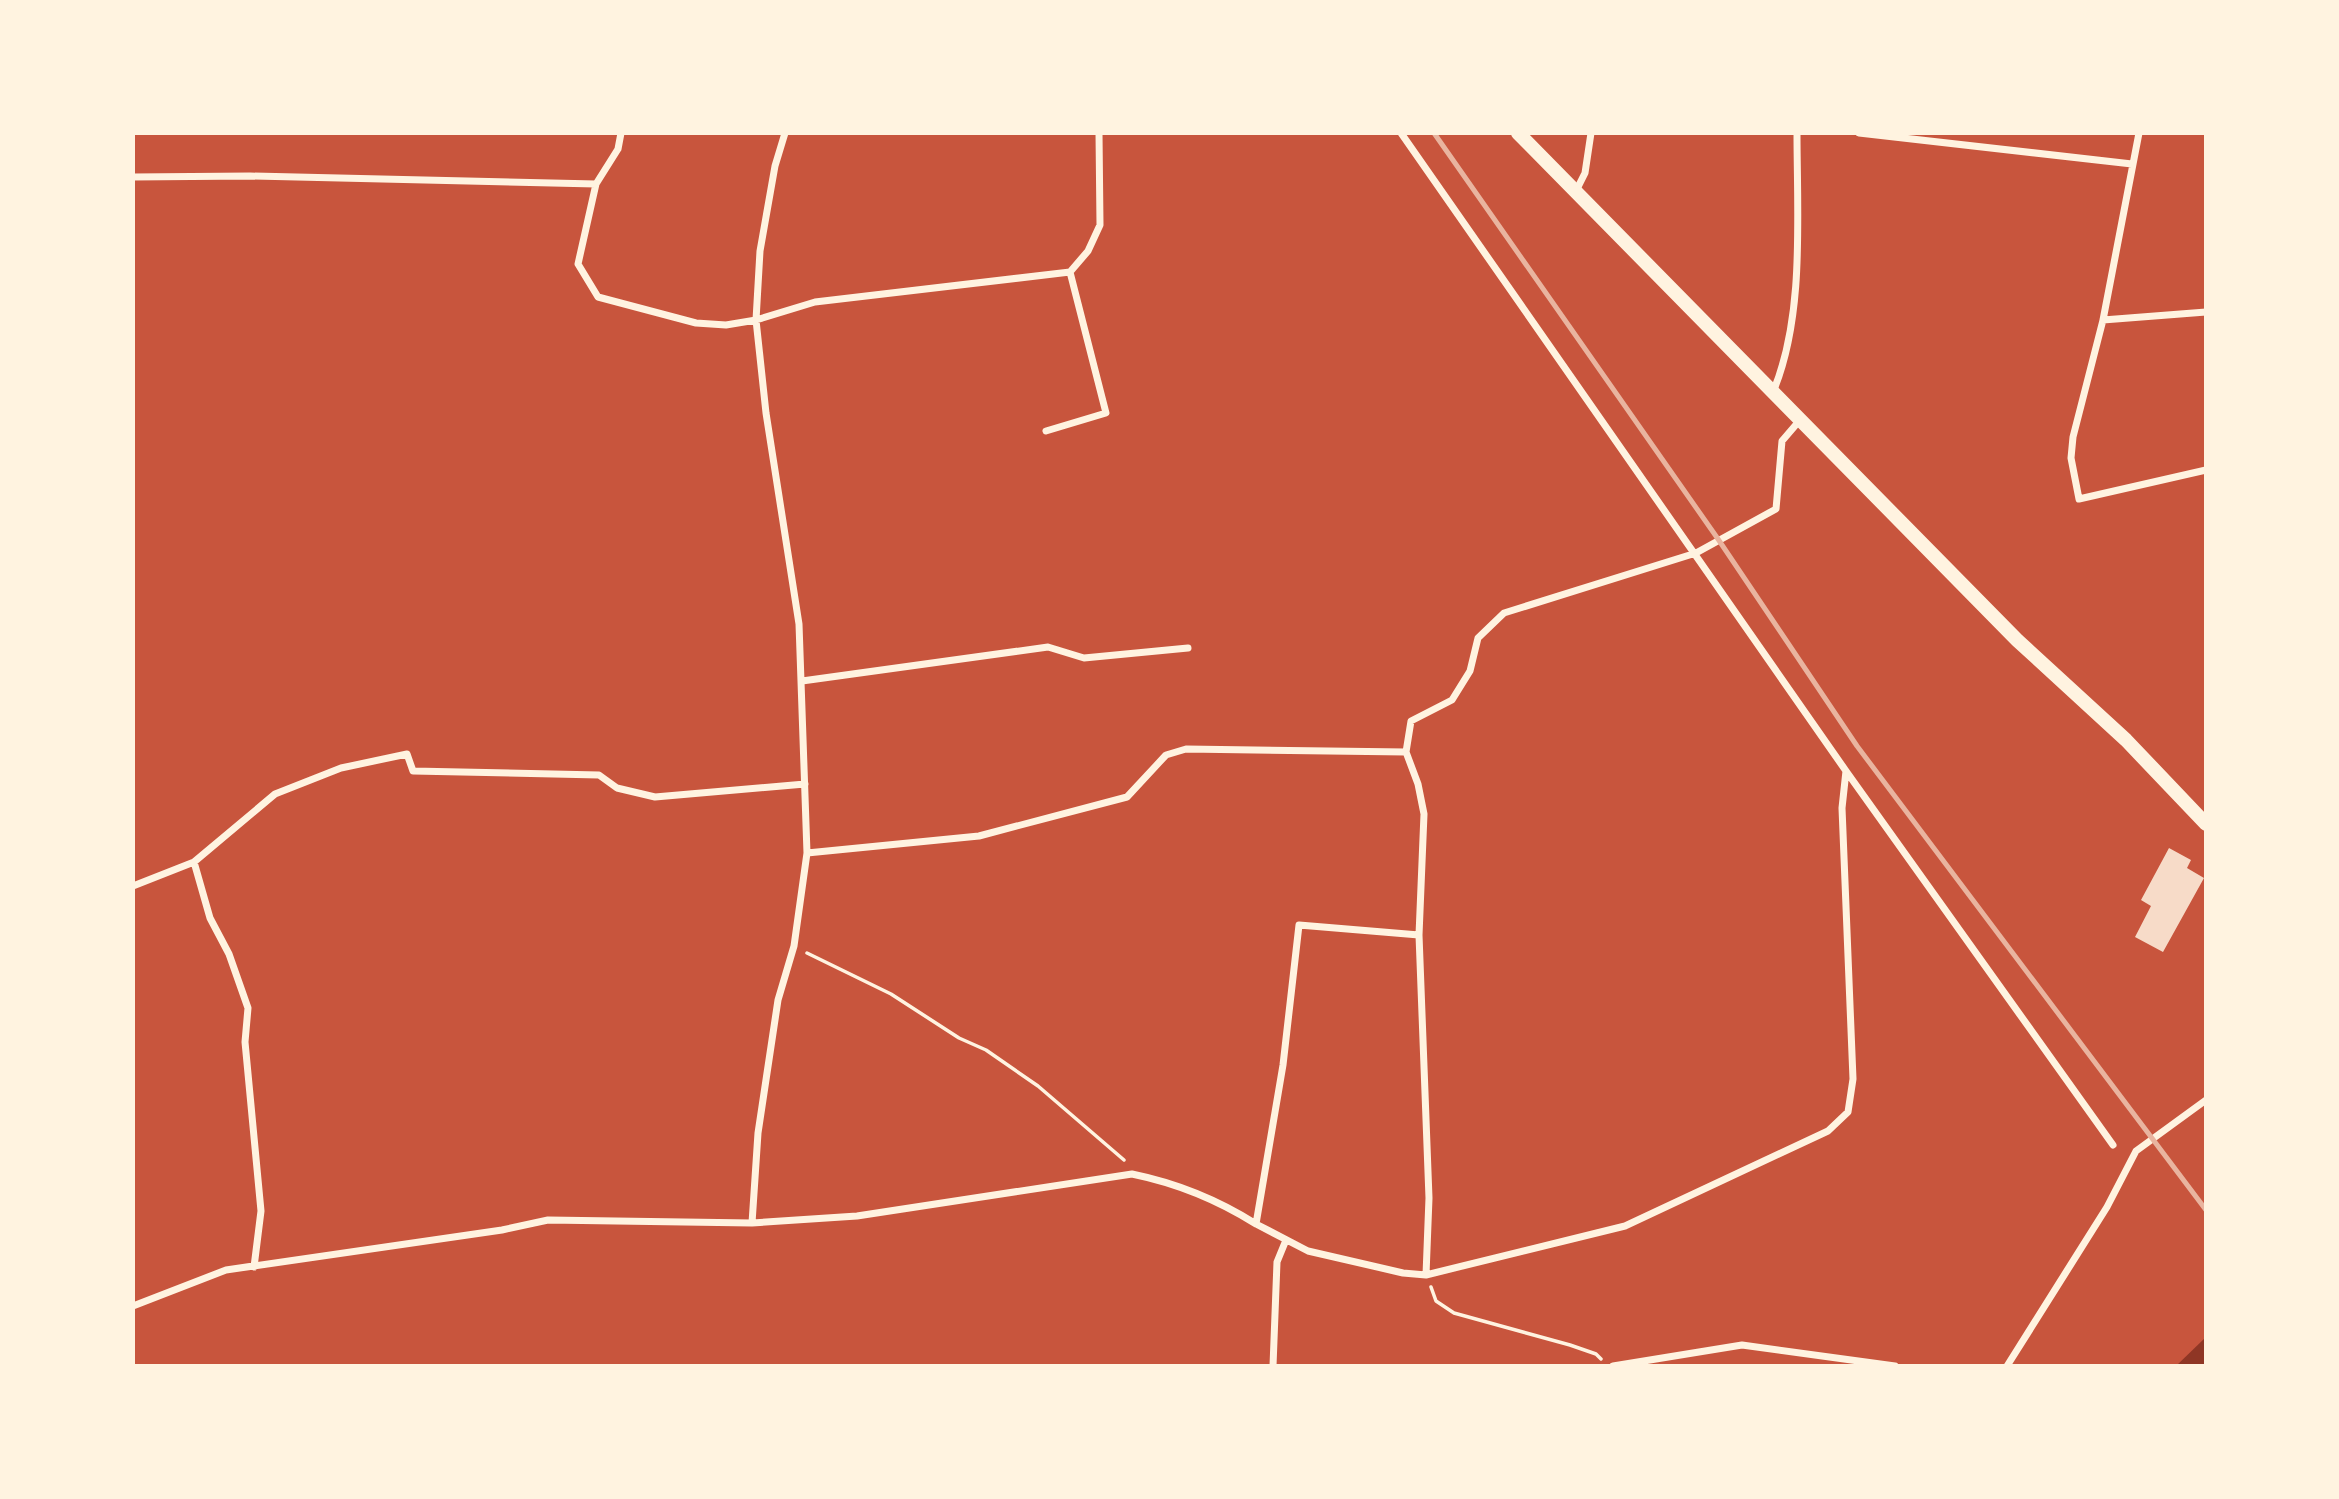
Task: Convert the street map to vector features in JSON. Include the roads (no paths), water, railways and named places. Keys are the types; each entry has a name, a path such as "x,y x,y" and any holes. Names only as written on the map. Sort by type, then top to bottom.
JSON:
{"main road":[{"path":"1518,133 1772,393 2017,639 2126,740 2206,824"}],"street":[{"path":"621,133 618,149 596,184 578,264 598,297 696,323 726,325 756,320 815,302 1070,272 1088,251 1100,225 1099,133"},
{"path":"752,1223 758,1133 778,1000 794,946 807,853 799,624 764,402 756,320 760,251 775,166 785,133"},
{"path":"1401,133 1846,771 2113,1145"},
{"path":"1576,191 1585,173 1591,133"},
{"path":"1772,393 1783,367 1791,325 1797,234 1797,133"},
{"path":"1858,133 2132,164"},
{"path":"2139,133 2103,320 2073,437 2071,458 2079,499 2206,470"},
{"path":"133,177 250,176 596,184"},
{"path":"1046,431 1107,413 1070,272"},
{"path":"2103,320 2206,312"},
{"path":"1426,1275 1429,1198 1419,935 1424,814 1418,784 1406,752 1411,721 1452,700 1469,671 1478,638 1504,613 1696,553 1776,509 1782,441 1800,420"},
{"path":"802,681 1048,647 1084,657 1188,648"},
{"path":"807,853 979,836 1128,797 1166,755 1186,749 1406,752"},
{"path":"133,886 194,862 275,794 341,768 407,754 413,771 598,775 617,788 655,797 805,784"},
{"path":"133,1306 226,1270 502,1230 548,1220 752,1223 857,1216 1132,1174 1159,1180 1224,1204 1308,1251 1403,1273 1426,1275 1625,1226 1828,1131 1848,1112 1853,1079 1842,808 1846,771"},
{"path":"194,862 210,918 229,954 248,1008 245,1042 261,1211 254,1267"},
{"path":"1256,1224 1283,1065 1299,925 1419,935"},
{"path":"2007,1366 2107,1208 2136,1151 2206,1100"},
{"path":"1273,1366 1277,1262 1286,1240"},
{"path":"1613,1366 1742,1345 1895,1366"}],"railway":[{"path":"1434,133 1718,539 1857,746 2206,1210"}]}
